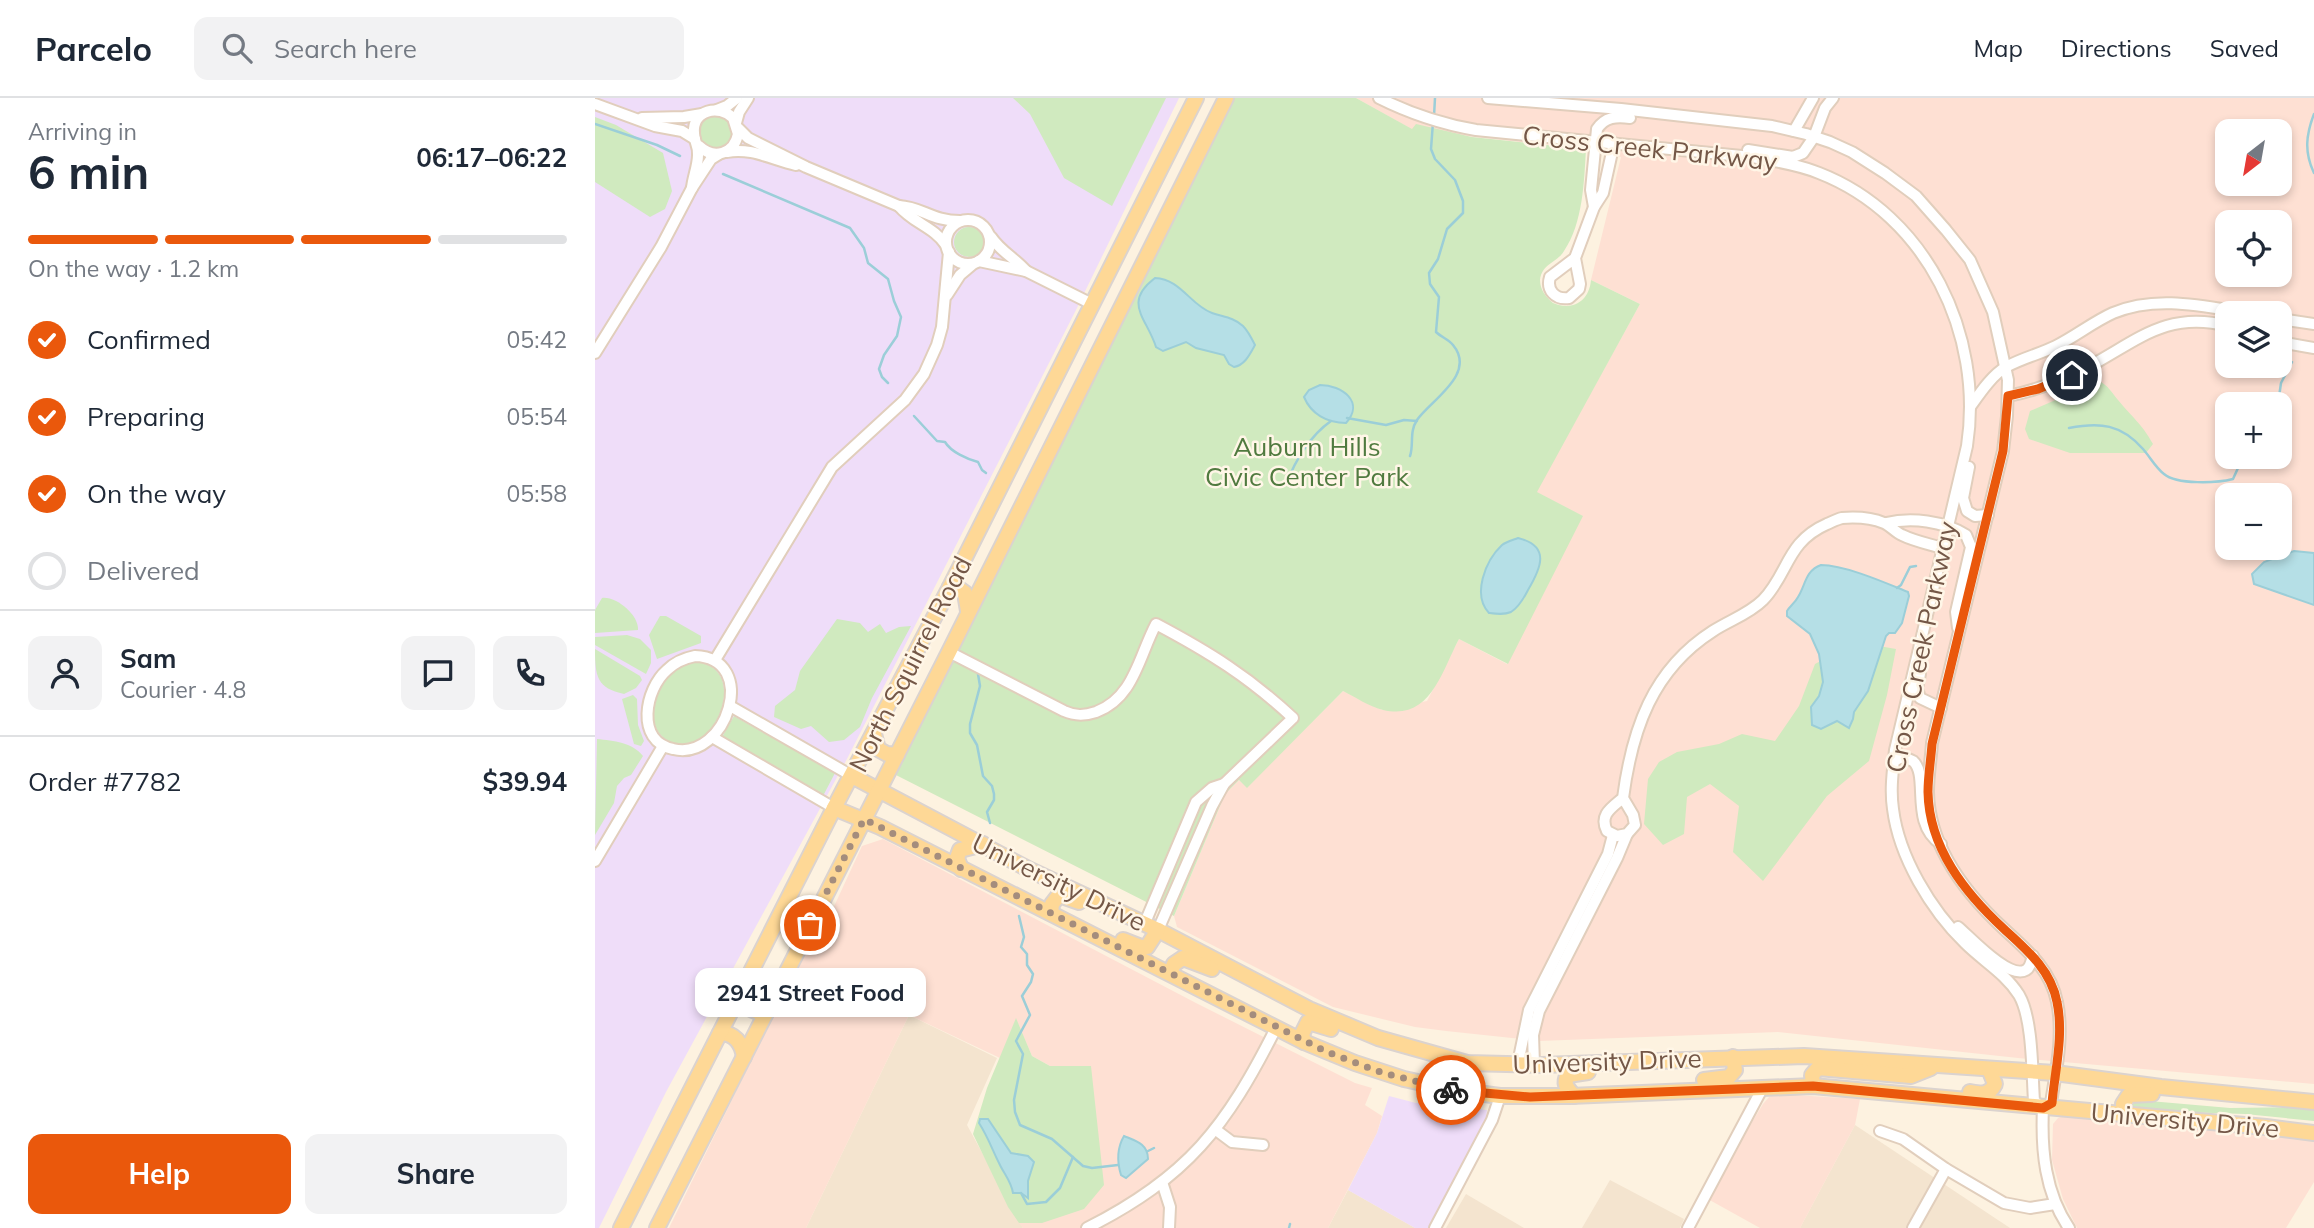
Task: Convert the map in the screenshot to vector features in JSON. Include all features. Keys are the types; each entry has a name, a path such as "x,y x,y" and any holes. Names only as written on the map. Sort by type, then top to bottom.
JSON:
{"main road":[{"name":"North Squirrel Road","path":"621,1228 834,808 950,587 1196,98"},
{"name":"North Squirrel Road","path":"657,1228 1226,98"},
{"path":"1141,208 1144,223 1152,229 1160,230"},
{"path":"1092,304 1100,303 1108,307 1112,315 1112,326"},
{"path":"1045,398 1051,415 1065,419"},
{"path":"1023,442 1038,447 1042,465"},
{"path":"968,551 971,566 979,572 987,573"},
{"path":"950,587 965,593 968,611"},
{"path":"874,734 879,749 887,754 897,755"},
{"name":"University Drive","path":"852,776 1030,870 1337,1022 1378,1038 1467,1063 1534,1064 1804,1056 2055,1073 2161,1087 2314,1102"},
{"name":"University Drive","path":"834,808 864,819 1304,1042 1355,1063 1423,1084 1500,1096 1574,1096 1813,1086 2314,1133"},
{"path":"961,869 957,858 960,850 983,844"},
{"path":"1051,913 1055,898 1064,896 1111,918 1146,926 1147,947 1141,947 1091,923 1067,921"},
{"path":"1170,973 1174,964 1183,958 1232,980 1262,986"},
{"path":"741,992 748,1007 756,1012 766,1013"},
{"path":"1304,1042 1303,1030 1306,1024 1311,1022 1385,1050 1420,1051"},
{"path":"720,1033 736,1038 744,1057"},
{"path":"1610,1094 1648,1083 1722,1079 1733,1073 1733,1057"},
{"path":"1574,1096 1564,1083 1568,1075 1577,1072 1643,1070 1672,1059"},
{"path":"1355,1063 1377,1062 1451,1080 1465,1077 1467,1063"},
{"path":"1813,1086 1812,1075 1818,1069 1911,1076 1935,1066"},
{"path":"1889,1093 1910,1087 1985,1094 1990,1092 1995,1084 1989,1069"},
{"path":"2124,1115 2123,1104 2129,1095 2134,1094 2254,1104 2278,1097"},
{"path":"2270,1128 2283,1121 2314,1124"}],"street":[{"path":"636,119 703,114 727,106 737,98"},
{"path":"595,353 711,159 734,145 739,112 748,98"},
{"name":"Cross Creek Parkway","path":"1378,98 1442,124 1476,130 1789,163 1819,172 1883,210 1928,261 1951,302 1964,344 1970,407 1969,432 1894,761 1891,783 1893,811 1901,839 1931,904 1965,943 2005,977 2019,997 2026,1015 2034,1101 2043,1108 2052,1103 2059,1025 2057,1000 2048,977 2033,956 1967,891 1950,866 1933,826 1928,793 1932,744 2003,451 2008,396 2005,367 1993,312 1970,260 1916,196 1852,152 1814,137 1772,127 1488,98"},
{"path":"1794,131 1813,98"},
{"path":"1712,153 1739,149 1793,157 1803,153 1814,137 1825,108 1833,98"},
{"path":"595,104 655,126 682,131 705,151 722,153 747,150 775,161 806,167"},
{"path":"717,110 729,114 748,138 806,167 899,206 911,207 935,219 972,220 980,223 1003,253 1019,262 1027,271"},
{"path":"692,188 697,143 694,125 703,114"},
{"path":"1594,207 1591,190 1595,141 1597,130 1603,121 1618,117 1668,121 1679,116"},
{"path":"1575,258 1594,207 1603,193 1614,144"},
{"path":"899,206 906,215 934,230 959,262 976,262 1027,271 1092,304"},
{"path":"715,660 832,467 905,400 924,374 937,345 947,295 949,232 961,221"},
{"path":"947,295 960,275 989,250 990,236"},
{"path":"1970,407 1982,390 2005,367 2058,345 2106,317 2142,304 2171,302 2215,308"},
{"path":"2292,321 2314,324"},
{"path":"2008,396 2038,389 2072,375 2140,335 2157,328 2194,322 2215,324"},
{"path":"2292,345 2314,345"},
{"path":"1969,432 1975,442 1963,498 1967,511 1975,516 1987,515"},
{"path":"1534,1064 1533,1035 1539,1011 1627,834 1635,825 1635,818 1623,798 1630,750 1639,722 1660,684 1678,661 1713,631 1765,598 1797,546 1819,527 1840,518 1886,523 1901,535 1942,548"},
{"path":"1886,523 1902,519 1947,525 1966,535 1971,547 1956,612 1959,633"},
{"path":"1925,616 1929,635 1917,688 1920,698 1941,708"},
{"path":"949,652 1064,711 1084,715 1101,710 1122,694 1133,678 1156,624 1224,662 1257,686 1293,718 1224,784 1179,885 1146,926"},
{"path":"705,656 715,660 727,675 730,684 730,706 723,723 712,737 693,748 683,750 663,746 652,733 648,723 648,703 655,684 668,668 686,658 705,656"},
{"name":"University Drive","path":"730,706 852,776"},
{"name":"University Drive","path":"712,737 834,808"},
{"path":"595,861 663,746"},
{"path":"1894,761 1902,757 1912,761 1918,769 1922,814 1929,836 1941,844"},
{"path":"1146,926 1196,802 1212,788 1224,784"},
{"path":"1623,798 1607,811 1604,817 1605,828 1613,835 1627,834"},
{"path":"1518,1063 1529,1010 1608,854 1613,835"},
{"path":"1165,878 1179,885"},
{"path":"1946,923 1955,924 2004,968 2016,973 2025,971 2033,956"},
{"path":"1087,1228 1126,1207 1162,1182 1192,1156 1216,1130 1241,1095 1276,1028"},
{"path":"1688,1228 1763,1087"},
{"path":"1435,1228 1492,1120 1500,1096"},
{"path":"2043,1108 2041,1142 2055,1204 2069,1228"},
{"path":"1216,1130 1232,1142 1263,1145"},
{"path":"1880,1131 1903,1139 1946,1169 2004,1203 2030,1208 2055,1204"},
{"path":"1913,1228 1946,1169"},
{"path":"1162,1182 1170,1207 1169,1228"}],"shaded area":[{"path":"595,98 1179,98 1076,310 848,757 666,1092 599,1228 595,1228"},
{"path":"1356,98 2314,98 2314,1084 2018,1058 1778,1032 1539,1041 1415,1027 1333,1007 1177,927 1174,916 1225,794 1239,780 1247,787 1343,691 1382,710 1427,701 1459,639 1507,664 1582,516 1536,492 1640,304 1591,280 1621,157 1586,149 1413,130"},
{"path":"883,839 1196,1003 1355,1083 1372,1088 1365,1105 1382,1116 1377,1133 1328,1228 1023,1228 1019,1223 1042,1223 1050,1066 1032,1056 1016,1019 1000,1058 909,1015 806,1228 669,1228 812,937 830,915 862,846"},
{"path":"909,1015 997,1058 967,1125 1023,1228 806,1228"},
{"path":"1777,1094 1860,1099 1855,1125 1800,1228 1760,1228 1706,1198 1763,1104 1769,1097"},
{"path":"1389,1096 1416,1103 1487,1110 1486,1118 1429,1228 1415,1228 1348,1190 1377,1133"},
{"path":"2064,1116 2314,1140 2314,1182 2286,1228 2077,1228 2063,1199 2052,1160 2053,1124"},
{"path":"1855,1125 2010,1228 1800,1228"},
{"path":"1610,1180 1684,1219 1680,1228 1582,1228"},
{"path":"1348,1190 1415,1228 1328,1228"},
{"path":"1466,1194 1524,1228 1446,1228"}],"green space":[{"path":"1013,98 1166,98 1112,206 1064,178 1030,114"},
{"name":"Auburn Hills Civic Center Park","path":"1231,98 1356,98 1412,129 1416,124 1472,137 1586,149 1581,202 1575,228 1561,255 1541,274 1541,287 1553,303 1567,306 1583,299 1590,288 1591,280 1640,304 1537,492 1583,516 1508,664 1459,639 1432,691 1412,708 1399,712 1383,710 1343,691 1247,788 1239,780 1225,794 1174,916 892,773"},
{"path":"716,115 728,120 733,132 728,144 716,149 704,144 699,132 704,120"},
{"path":"595,117 616,125 663,153 672,191 665,209 650,217 595,182"},
{"path":"969,227 980,231 984,242 980,253 969,257 958,253 954,242 958,231"},
{"path":"2099,381 2110,389 2149,437 2153,444 2146,453 2070,453 2029,439 2025,429 2030,411"},
{"path":"602,598 614,600 626,608 635,618 638,630 595,633 595,610"},
{"path":"660,616 666,616 701,636 701,643 657,659 649,635"},
{"path":"837,619 860,623 868,632 880,624 886,633 899,627 911,626 872,698 860,727 844,740 829,742 811,726 801,729 774,717 775,706 795,690 800,671"},
{"path":"627,635 640,639 651,650 651,663 646,674 595,645 595,637"},
{"path":"1856,642 1896,649 1869,761 1827,796 1763,881 1733,852 1739,806 1710,784 1687,797 1684,834 1663,845 1644,824 1648,779 1659,762 1677,752 1719,744 1742,734 1775,741 1799,706 1815,664"},
{"path":"595,649 640,676 642,680 636,688 624,694 603,685 597,674"},
{"path":"697,662 713,668 722,680 724,695 721,711 713,726 701,738 687,744 671,742 656,728 656,699 672,673"},
{"path":"633,695 637,699 638,725 644,741 641,746 634,744 622,699"},
{"path":"734,716 835,773 823,796 722,737"},
{"path":"597,739 628,745 643,756 631,775 617,786 614,803 595,835"},
{"path":"1016,1018 1032,1056 1050,1066 1091,1066 1104,1185 1084,1209 1042,1223 1019,1223 1008,1207 973,1134 987,1088"},
{"path":"2138,1100 2230,1108 2298,1107 2314,1109 2314,1121 2130,1106"}],"water":[{"path":"1155,278 1164,279 1179,287 1204,309 1243,326 1255,345 1244,362 1234,367 1224,355 1196,348 1186,342 1163,351 1156,347 1138,303 1145,287"},
{"path":"1320,385 1336,388 1348,396 1353,408 1346,423 1321,416 1307,403 1304,397 1309,390"},
{"path":"1518,538 1535,546 1539,552 1537,574 1514,610 1503,614 1489,613 1481,597 1486,569 1502,545"},
{"path":"2292,552 2314,553 2314,605 2254,584 2252,574 2264,562 2292,560"},
{"path":"1821,565 1865,575 1908,592 1909,596 1902,623 1895,633 1886,636 1868,691 1854,712 1849,728 1837,721 1821,729 1812,725 1811,707 1819,696 1823,682 1819,654 1810,634 1787,616 1787,611 1797,599 1809,574"},
{"path":"980,1119 988,1119 1011,1153 1028,1156 1034,1162 1028,1181 1028,1198 1021,1193 1013,1193 979,1123"},
{"path":"1124,1136 1144,1146 1148,1159 1126,1178 1121,1175 1118,1160"}],"waterway":[{"path":"1434,116 1435,98"},
{"path":"2314,114 2307,144 2314,173"},
{"path":"1410,456 1413,429 1417,420 1449,386 1459,366 1459,356 1453,345 1436,332 1439,297 1430,284 1429,273 1438,259 1447,229 1463,213 1463,201 1455,180 1435,159 1431,149 1433,122"},
{"path":"595,124 657,145 680,156"},
{"path":"723,174 850,228 864,248 868,263 888,279 901,317 897,336 884,355 879,369 888,383"},
{"path":"2280,392 2284,378"},
{"path":"914,416 937,441 945,442 955,452 978,462 986,473"},
{"path":"1347,418 1386,425 1404,420 1417,421"},
{"path":"1287,483 1305,449 1331,421"},
{"path":"2069,428 2100,425 2127,434 2158,469 2170,478 2178,480 2208,482 2233,479 2238,469"},
{"path":"1897,588 1910,567 1916,566"},
{"path":"978,674 980,686 970,733 977,745 983,776 992,786 994,794 994,800 987,812 990,823"},
{"path":"1019,916 1024,937 1021,947 1027,954 1027,965 1033,974 1022,996 1030,1015 1016,1041 1023,1054 1014,1100 1020,1125 1052,1139 1083,1166 1092,1168 1118,1165"},
{"path":"1148,1151 1154,1148"},
{"path":"1021,1193 1027,1204 1046,1202 1060,1188 1073,1157"},
{"path":"1289,1228 1290,1224"}],"way so far":[{"path":"810,925 864,819 1327,1052 1383,1073 1451,1090"}],"place":[{"name":"2941 Street Food","path":"810,925"}],"route":[{"path":"1451,1090 1530,1097 1813,1086 2043,1108 2052,1103 2059,1025 2057,1000 2048,977 2033,956 1987,914 1958,879 1933,826 1928,793 1932,744 2003,451 2008,396 2038,389 2072,375"}]}
